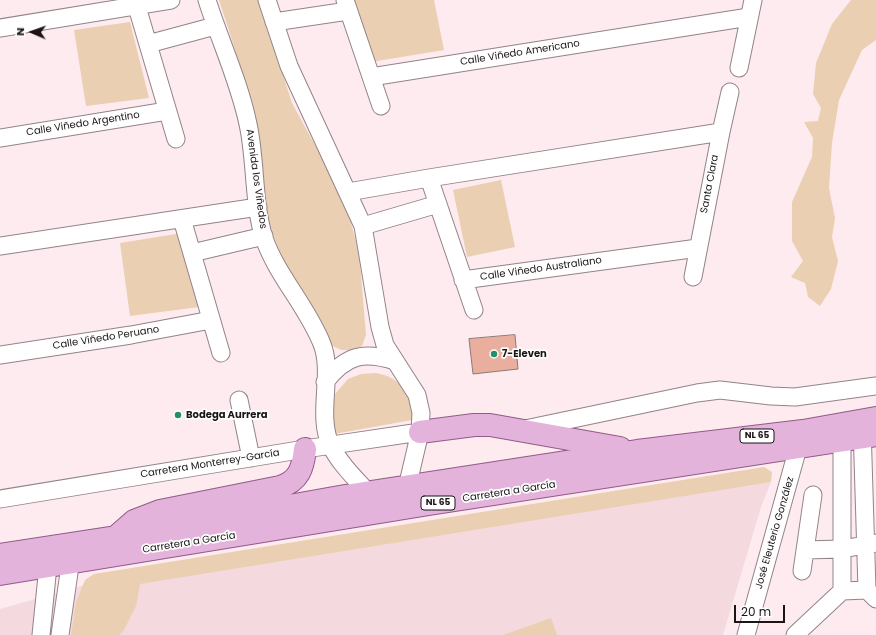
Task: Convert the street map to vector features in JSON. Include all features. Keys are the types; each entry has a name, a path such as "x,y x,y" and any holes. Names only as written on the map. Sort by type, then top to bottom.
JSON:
{"main road":[{"path":"420,432 474,424 490,425 637,451"},
{"name":"Carretera a García","path":"0,555 49,556 393,510 860,429"},
{"name":"NL 65","path":"637,451 801,439"},
{"path":"116,537 134,520 160,511 289,484 301,469 305,449"},
{"name":"Carretera a García","path":"72,553 116,537 369,493 637,451"},
{"name":"Carretera a García","path":"0,574 49,556"}],"street":[{"path":"0,28 171,0"},
{"name":"Avenida los Viñedos","path":"207,0 242,99 253,150 258,207 264,236 278,268 311,323 322,345 326,366 326,426 331,445"},
{"path":"267,0 289,66 363,226 380,327 386,345 417,395 421,413 420,432 408,487 393,510 369,493 347,468 331,445"},
{"path":"739,68 752,0"},
{"path":"137,6 176,139"},
{"path":"274,22 304,17 346,6 381,106"},
{"name":"Calle Viñedo Americano","path":"371,77 749,17"},
{"path":"148,44 215,26"},
{"name":"Santa Clara","path":"693,277 720,132 730,92"},
{"name":"Calle Viñedo Argentino","path":"0,138 167,111"},
{"path":"348,192 720,132"},
{"path":"429,178 474,310"},
{"path":"363,226 438,204"},
{"path":"0,246 258,207"},
{"path":"182,219 221,354"},
{"path":"192,253 264,236"},
{"name":"Calle Viñedo Australiano","path":"463,280 698,248"},
{"name":"Calle Viñedo Peruano","path":"0,356 131,335 211,320"},
{"path":"326,382 338,367 355,357 364,355 374,356 395,361"},
{"path":"521,430 697,393 720,390 770,396 795,396 876,386"},
{"path":"239,400 251,458"},
{"path":"842,591 872,594 871,544 860,429"},
{"path":"795,635 842,591 842,549 860,429"},
{"name":"Carretera Monterrey-García","path":"0,499 305,449 420,432"},
{"name":"José Eleuterio González","path":"746,635 801,439"},
{"path":"802,571 813,495"},
{"path":"805,550 842,549 871,544"},
{"path":"60,635 72,553"},
{"path":"40,635 49,556"}],"shaded area":[{"path":"219,0 259,0 292,103 334,180 350,220 360,263 366,335 362,346 351,350 341,350 333,346 283,261 268,221 250,96"},
{"path":"352,0 434,0 444,50 371,62"},
{"path":"851,0 876,0 876,40 862,50 839,100 832,143 829,188 835,218 832,237 838,261 831,289 820,306 808,297 805,283 791,277 803,261 792,241 792,202 812,157 813,138 804,122 818,121 821,108 813,94 816,63 832,24"},
{"path":"130,22 149,98 86,106 74,30"},
{"path":"501,180 515,247 467,257 453,190"},
{"path":"182,233 199,307 130,316 120,243"},
{"path":"376,373 393,379 405,389 412,398 412,420 334,434 331,407 335,394 348,379 361,374"},
{"path":"764,467 772,472 771,482 140,584 136,606 124,630 119,635 71,635 76,602 85,580 94,574"},
{"path":"771,482 761,507 723,635 0,635 0,609 102,580"},
{"path":"551,618 557,635 503,635"}],"building":[{"name":"7-Eleven","path":"515,335 518,369 473,374 469,339"}],"place":[{"name":"7-Eleven","path":"494,354"},
{"name":"Bodega Aurrera","path":"178,415"}]}
